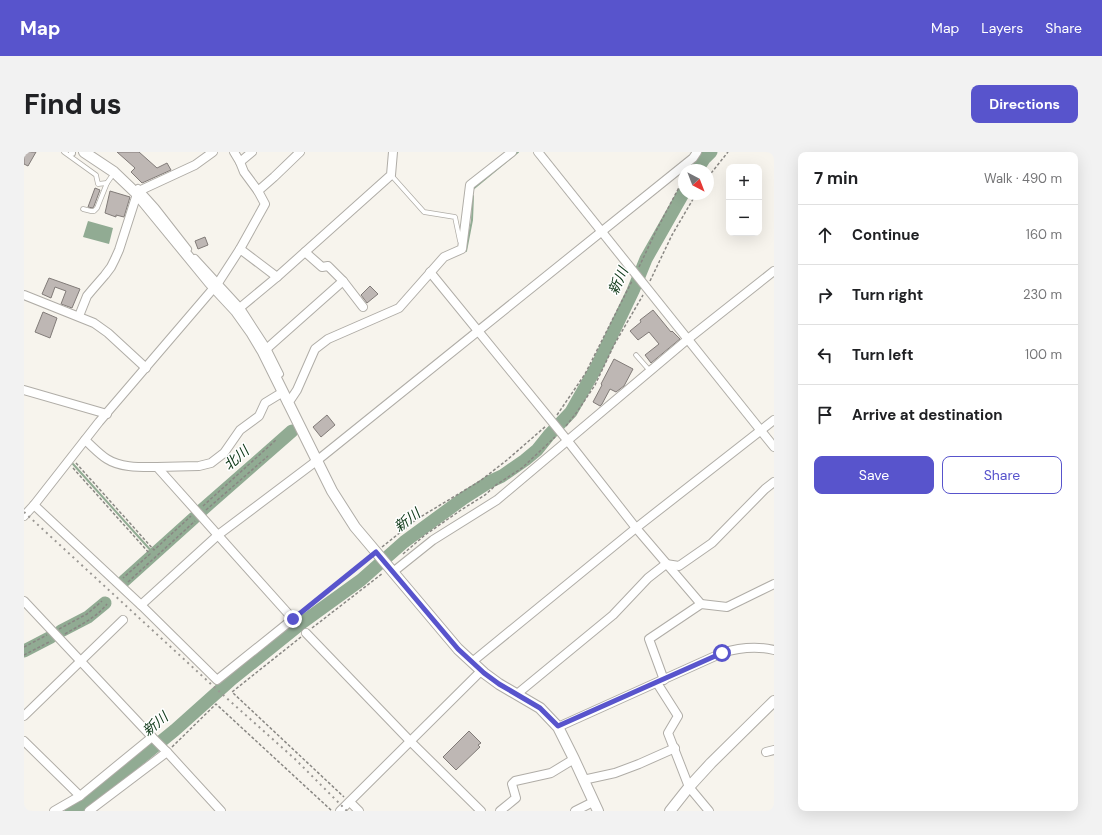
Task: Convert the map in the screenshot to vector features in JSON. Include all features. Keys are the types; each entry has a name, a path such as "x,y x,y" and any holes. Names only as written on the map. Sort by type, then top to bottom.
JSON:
{"street":[{"path":"84,152 114,172 139,192"},
{"path":"91,152 109,165 139,192 238,310 251,332 265,350 332,491 354,527 393,568 458,649 481,671 540,708 558,726 595,806 575,811"},
{"path":"79,316 87,296 105,275 115,259 139,192 195,165 213,152"},
{"path":"24,516 85,440 216,285 240,249 265,204 258,191 244,172 234,152"},
{"path":"240,162 252,152"},
{"path":"258,191 300,152"},
{"path":"238,310 391,174 393,152"},
{"path":"289,400 297,390 315,349 328,339 399,308 444,257 462,249 470,186 512,152"},
{"path":"538,152 646,288 762,430 774,447"},
{"path":"141,605 218,535 317,460 479,331 693,158 697,152"},
{"path":"240,249 276,277"},
{"path":"305,252 322,266 328,266 343,281 363,307"},
{"path":"393,568 433,540 497,500 688,339 774,271"},
{"path":"430,272 568,440 636,528 701,604"},
{"path":"265,350 343,281"},
{"path":"24,295 94,323 108,333 146,368"},
{"path":"265,350 283,392 289,400"},
{"path":"24,390 107,414"},
{"path":"85,440 107,459 120,464 139,467 199,466 210,463 224,453 240,430 259,416 265,403 283,392"},
{"path":"472,662 636,528 774,420"},
{"path":"34,505 118,583 217,680 293,619 157,467"},
{"path":"517,694 613,615 648,578 666,564 679,566 712,543 764,489 774,482"},
{"path":"709,811 689,787 668,733 678,716 661,681 649,639 701,604 727,607 774,584"},
{"path":"24,601 221,811"},
{"path":"24,716 123,620"},
{"path":"306,633 410,741 481,811"},
{"path":"558,726 722,653 732,650 757,648 774,650"},
{"path":"340,811 481,671"},
{"path":"670,811 711,763 774,701"},
{"path":"54,811 80,796 152,737"},
{"path":"24,741 80,796"},
{"path":"583,780 615,773 674,748"},
{"path":"90,811 167,752"},
{"path":"500,811 516,798 512,784 515,781 550,773 574,759"},
{"path":"350,802 359,811"}],"lane":[{"path":"64,152 96,175 98,184 106,184"},
{"path":"83,209 94,211 97,208 106,184 114,172"},
{"path":"391,174 424,212 455,218 462,249"},
{"path":"636,355 650,371"}],"path":[{"path":"714,170 728,152"},
{"path":"293,619 417,519 480,481 507,460 551,421 560,411 585,374 678,189"},
{"path":"350,802 232,692 306,633 393,568 407,550 425,534 485,495 496,485 522,468 561,432 577,412 595,385 614,345 646,288 672,235 692,200"},
{"path":"118,583 150,554 149,553 277,439"},
{"path":"75,462 154,549"},
{"path":"71,466 149,553"},
{"path":"24,655 87,614 102,601"},
{"path":"24,647 84,623 96,615 107,604"},
{"path":"167,752 216,704 332,811"}],"shaded area":[{"path":"88,221 113,228 109,244 83,237"}],"building":[{"path":"24,152 36,152 28,166 24,164"},
{"path":"117,152 139,152 157,168 167,163 171,170 142,183 131,172 135,168"},
{"path":"95,188 100,190 93,208 88,207"},
{"path":"110,191 130,197 124,217 116,215 116,217 105,213"},
{"path":"205,237 208,245 198,249 195,241"},
{"path":"49,278 80,289 72,308 61,304 66,291 55,287 51,298 42,294"},
{"path":"370,286 378,294 367,303 361,295"},
{"path":"653,310 671,332 672,331 680,339 651,363 645,355 659,344 649,332 638,340 630,331 641,322 640,320"},
{"path":"43,312 57,318 50,338 35,332"},
{"path":"614,359 633,369 624,386 616,392 610,389 600,406 593,402"},
{"path":"327,415 335,425 321,437 313,427"},
{"path":"469,731 481,743 478,745 480,747 456,770 443,757"}],"waterway":[{"path":"473,189 518,152"},
{"name":"新川","path":"701,164 711,152"},
{"path":"466,251 472,220 473,196"},
{"name":"新川","path":"71,811 84,803 132,765 175,730 232,679 303,622 361,580 404,542 464,498 489,482 502,476 537,450 571,412 597,366 633,291 646,259 679,200"},
{"name":"北川","path":"202,510 292,431"},
{"path":"73,464 154,554"},
{"name":"北川","path":"124,581 194,518"},
{"name":"北川","path":"61,631 88,617 105,603"},
{"name":"北川","path":"24,651 51,637"}],"railway":[{"path":"24,512 212,685 295,759 347,811"}],"route":[{"path":"293,619 376,552 458,649 481,671 499,684 540,708 558,726 722,653"}]}
